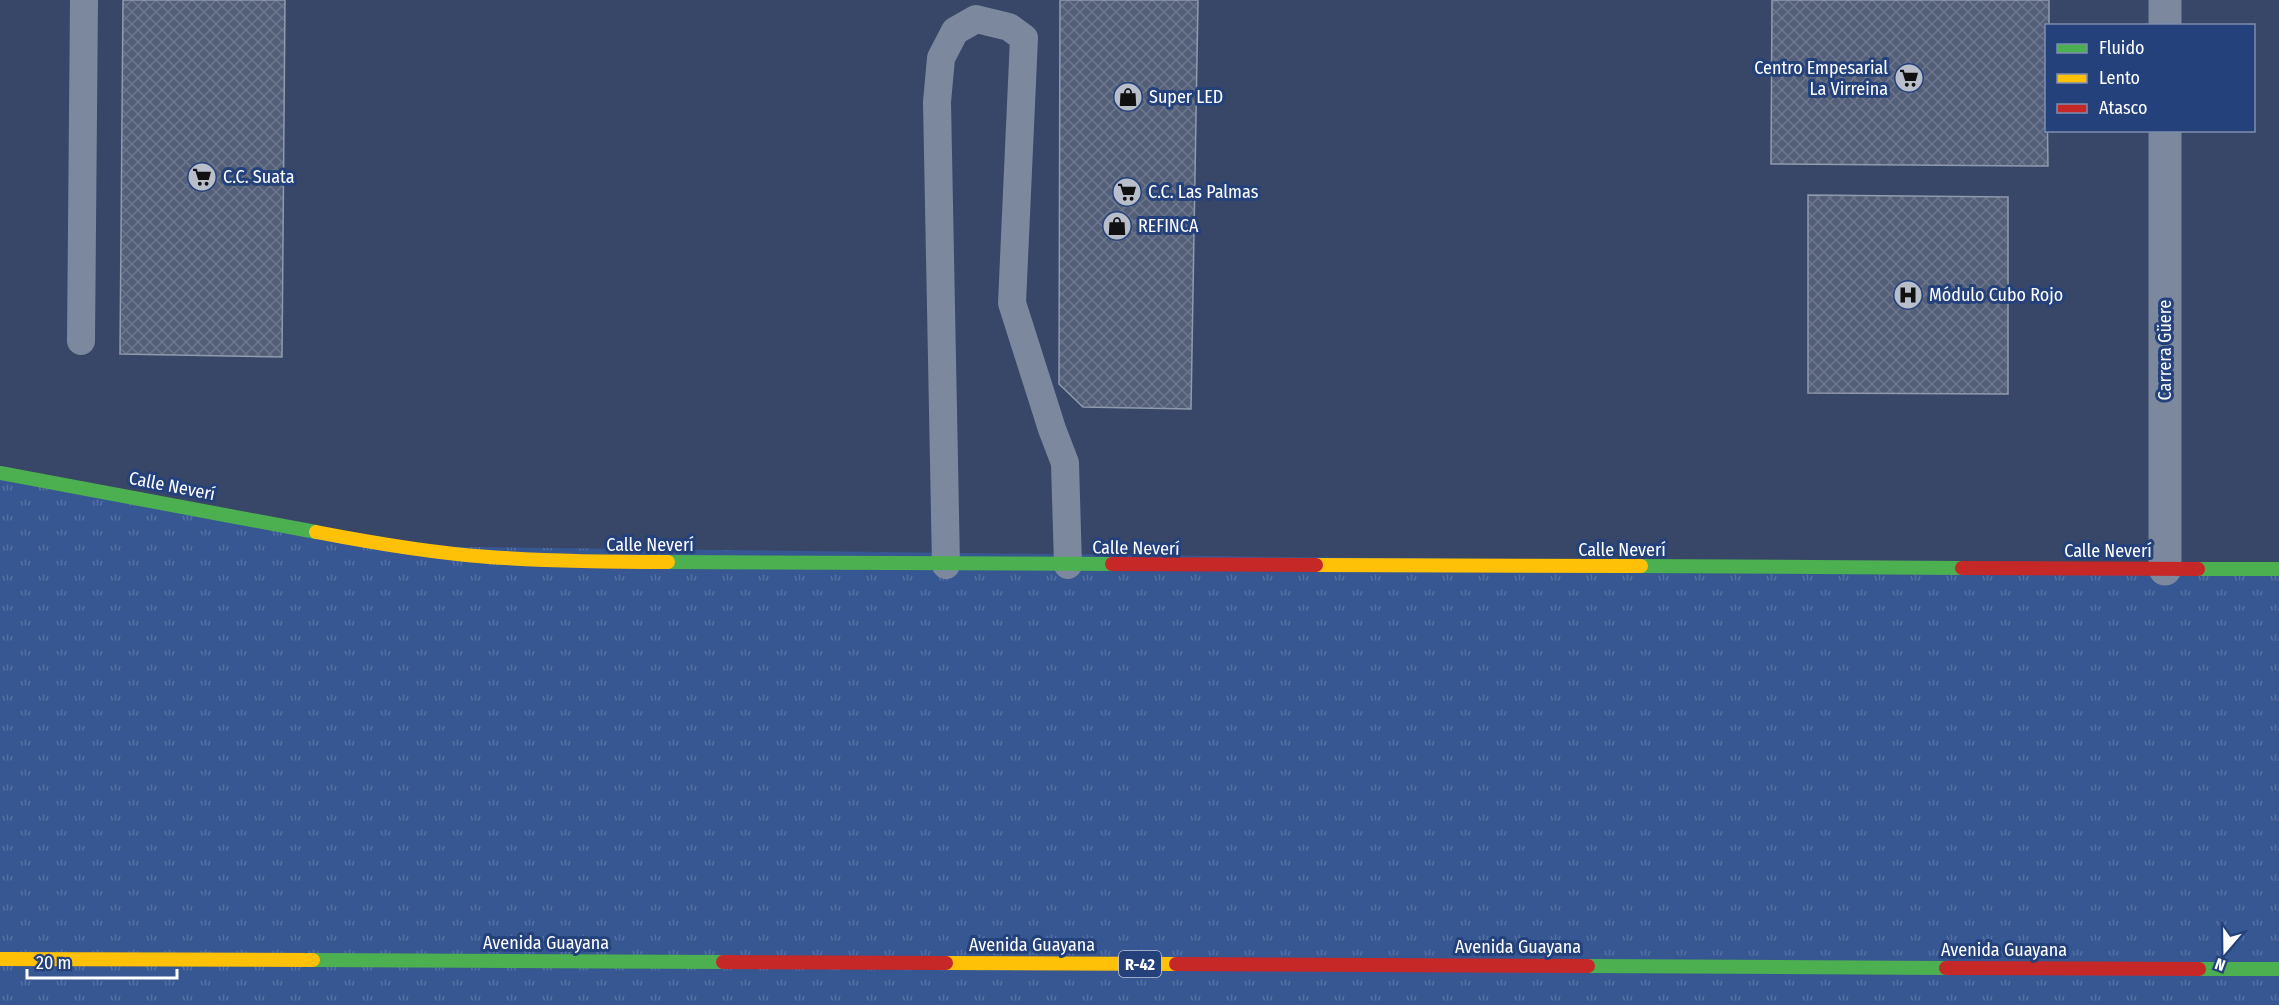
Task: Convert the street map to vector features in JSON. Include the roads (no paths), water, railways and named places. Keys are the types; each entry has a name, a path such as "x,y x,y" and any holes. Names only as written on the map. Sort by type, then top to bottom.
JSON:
{"street":[{"path":"2165,0 2165,24"},
{"name":"Carrera Güere","path":"2164,569 2165,132"},
{"name":"Calle Neverí","path":"0,473 390,546 488,557 597,562 2279,569"},
{"name":"Avenida Guayana","path":"0,959 2279,969"}],"lane":[{"path":"81,341 84,0"},
{"path":"946,565 937,102 941,58 955,31 976,19 1009,27 1024,38 1012,303 1065,463 1068,565"}],"place":[{"name":"Centro Empesarial La Virreina","path":"1909,78"},
{"name":"Super LED","path":"1128,97"},
{"name":"C.C. Suata","path":"202,177"},
{"name":"C.C. Las Palmas","path":"1127,192"},
{"name":"REFINCA","path":"1117,226"},
{"name":"Módulo Cubo Rojo","path":"1908,295"}]}
